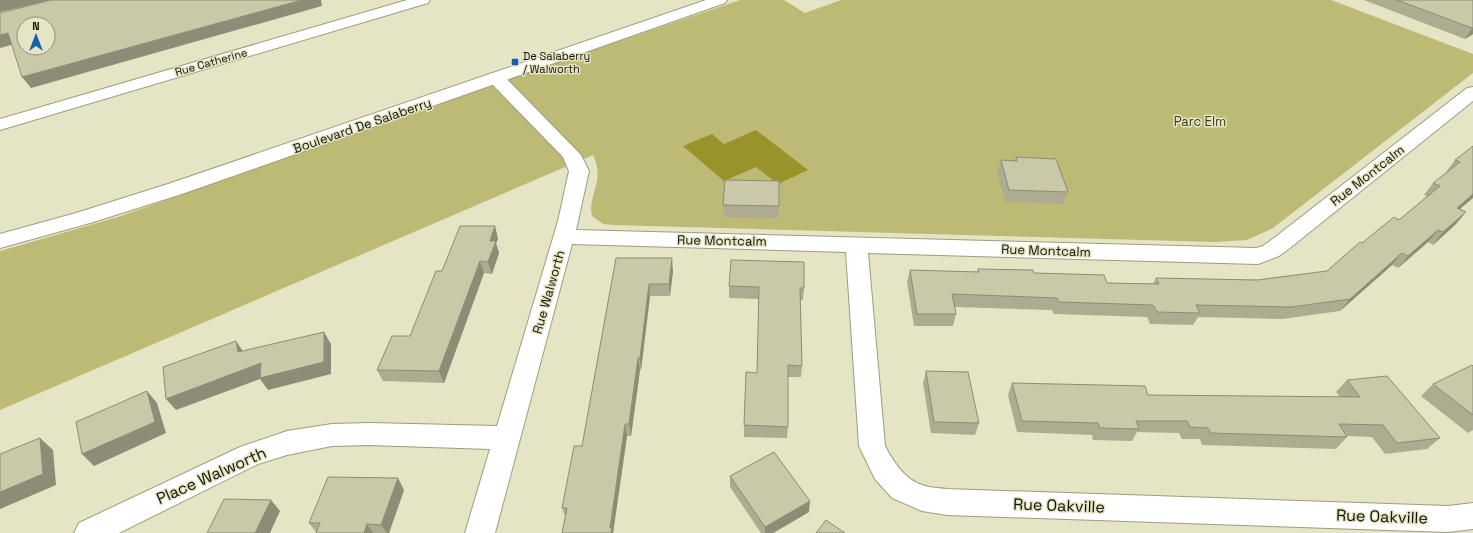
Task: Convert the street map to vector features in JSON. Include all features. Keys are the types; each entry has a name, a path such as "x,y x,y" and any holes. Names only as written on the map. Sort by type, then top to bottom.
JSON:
{"street":[{"name":"Rue Catherine","path":"0,125 423,0"},
{"name":"Boulevard De Salaberry","path":"0,242 84,218 175,189 720,0"},
{"name":"Rue Walworth","path":"480,533 564,237 578,181 579,171 572,155 496,78"},
{"name":"Rue Montcalm","path":"564,237 1258,256 1271,251 1282,243 1469,100"},
{"name":"Rue Oakville","path":"856,244 872,446 880,466 895,484 919,497 947,502 1448,519 1473,516"},
{"name":"Place Walworth","path":"89,533 250,455 287,443 332,435 369,434 507,438"}],"green space":[{"name":"Parc Elm","path":"740,0 784,0 805,13 841,0 1331,0 1473,54 1473,73 1273,228 1247,240 1215,242 603,224 592,216 591,208 598,173 593,155 0,410 0,251 118,217 544,67"}],"shaded area":[{"path":"756,130 808,170 778,184 756,167 724,181 683,146 712,134 724,144"}],"building":[{"path":"51,0 302,0 22,77 8,33 0,35 0,13"},
{"path":"1397,0 1473,0 1473,28 1472,28"},
{"path":"1473,146 1473,194 1457,208 1466,212 1443,232 1438,230 1408,256 1402,253 1350,299 1291,307 1196,305 1200,313 1157,312 1153,305 1059,302 1057,298 952,294 956,314 917,314 910,270 979,272 978,269 1033,270 1034,273 1104,275 1107,283 1159,284 1156,278 1257,280 1327,271 1360,242 1362,243 1394,217 1399,220 1440,186 1433,183 1460,162 1455,160"},
{"path":"1016,157 1056,159 1068,192 1009,190 1001,160 1017,161"},
{"path":"725,180 779,181 779,206 723,205"},
{"path":"460,226 495,226 490,241 496,241 488,262 480,261 439,371 377,370 392,336 410,336 436,271 442,271"},
{"path":"616,258 672,258 669,284 649,284 640,358 638,358 629,424 625,424 610,528 612,528 611,533 562,533 567,508 562,508 574,446 582,446"},
{"path":"731,260 804,262 804,288 800,288 802,366 788,365 788,427 744,425 746,372 757,373 759,287 729,286"},
{"path":"324,332 324,362 260,378 261,363 166,399 163,367 236,341 238,352"},
{"path":"1472,365 1473,366 1473,415 1433,384"},
{"path":"926,371 968,372 979,423 934,422"},
{"path":"1387,376 1440,438 1397,443 1383,425 1339,424 1347,437 1211,433 1208,428 1190,427 1187,421 1136,421 1139,429 1100,428 1098,423 1022,421 1012,383 1145,386 1148,395 1360,397 1347,380"},
{"path":"147,391 155,422 82,454 76,422"},
{"path":"40,438 43,474 0,492 0,454"},
{"path":"774,452 810,501 765,527 730,476"},
{"path":"328,477 398,478 381,525 367,524 364,533 316,533 320,523 309,523"},
{"path":"224,499 271,500 255,533 207,533"},
{"path":"826,520 845,533 816,533"}],"place":[{"name":"De Salaberry / Walworth","path":"515,62"}]}
